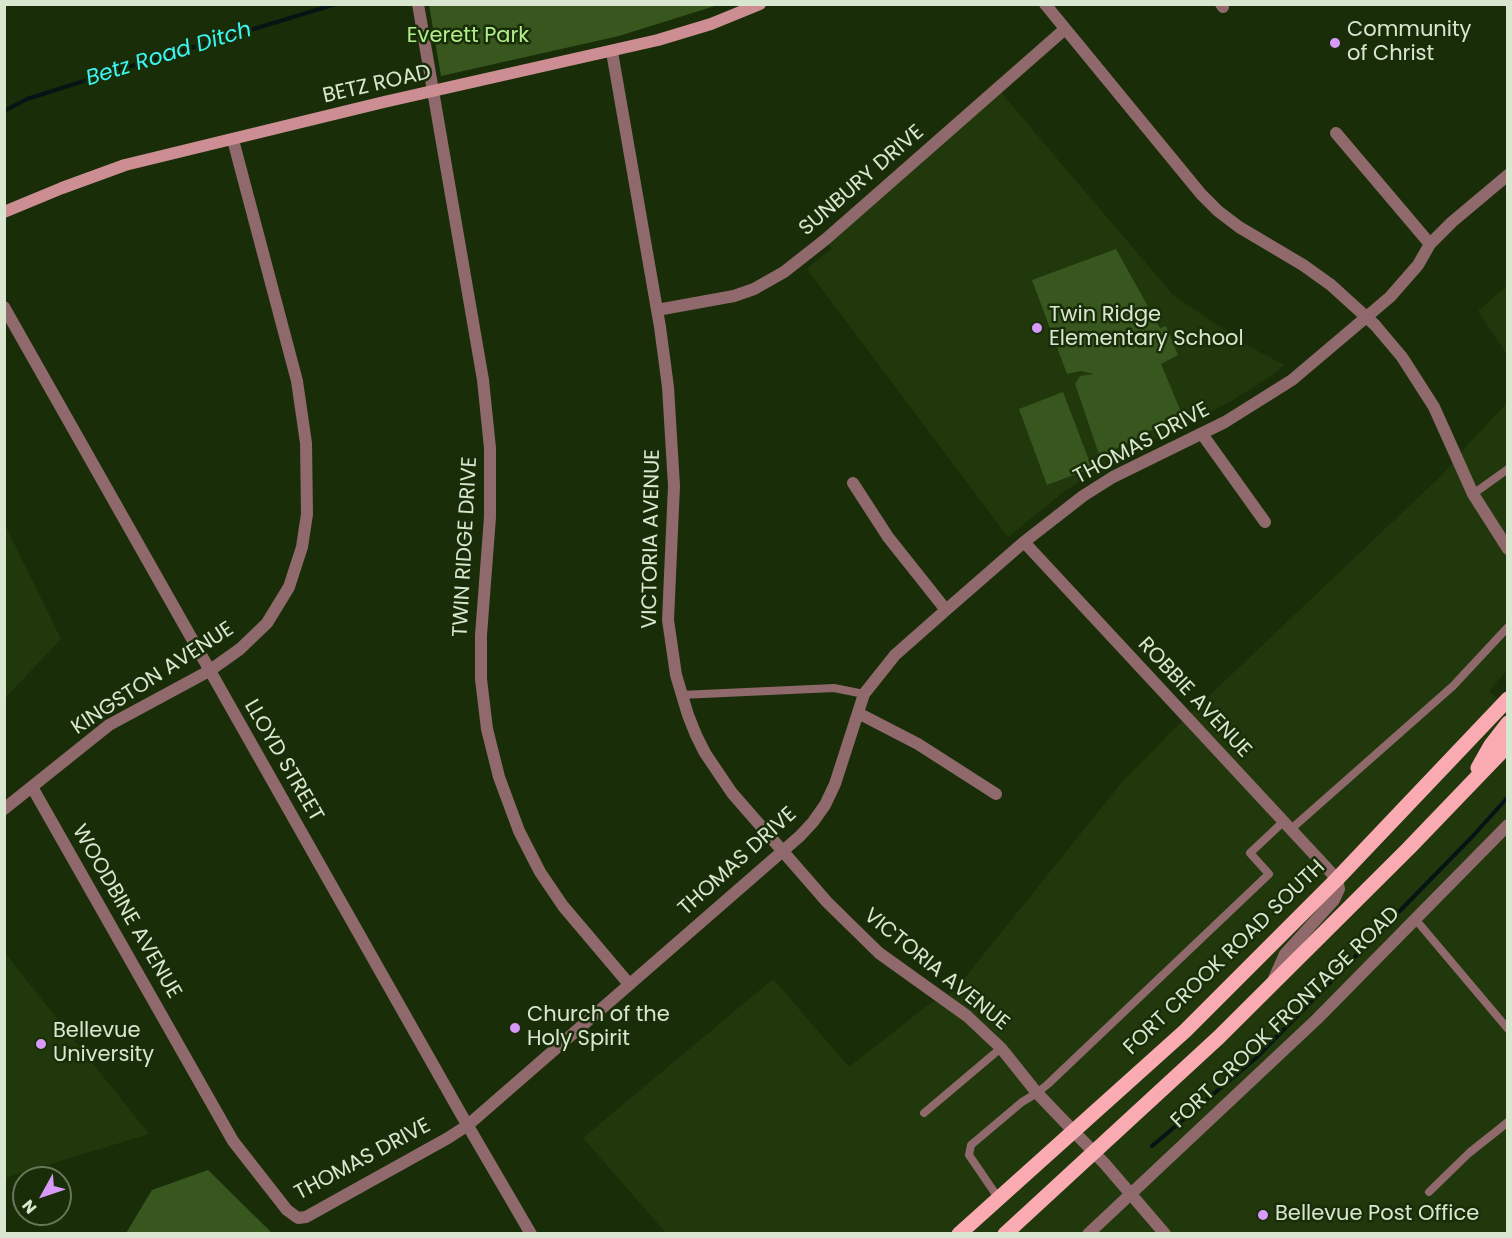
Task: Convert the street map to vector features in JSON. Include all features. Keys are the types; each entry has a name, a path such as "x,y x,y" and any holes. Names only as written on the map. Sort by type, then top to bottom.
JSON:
{"main road":[{"name":"FORT CROOK ROAD SOUTH","path":"959,1233 1185,1031 1337,879 1508,699"},
{"path":"1466,789 1491,744 1508,723"},
{"path":"1005,1233 1219,1037 1508,745"}],"street":[{"name":"TWIN RIDGE DRIVE","path":"418,4 481,368 490,448 490,518 481,635 481,679 487,729 499,777 519,831 540,872 563,906 629,984"},
{"name":"BETZ ROAD","path":"4,212 125,165 384,102 612,52 711,24 760,4"},
{"path":"1045,4 1201,195 1239,227 1303,265 1331,285 1367,316 1402,357 1429,398 1473,494 1508,549"},
{"name":"SUNBURY DRIVE","path":"657,310 734,296 754,289 784,272 826,239 1065,29"},
{"name":"VICTORIA AVENUE","path":"612,52 657,310 668,387 673,452 668,620 676,675 696,735 732,793 827,902 870,945 967,1016 1001,1048 1037,1094 1166,1233"},
{"path":"1336,133 1430,244"},
{"name":"KINGSTON AVENUE","path":"4,809 109,725 209,671 240,650 267,623 290,587 302,547 308,514 306,443 297,381 232,140"},
{"name":"THOMAS DRIVE","path":"186,1057 233,1142 287,1209 298,1218 320,1210 468,1125 813,822 825,805 835,784 864,694 896,656 946,610 1024,542 1083,496 1113,477 1225,422 1283,386 1404,284 1430,244 1452,222 1508,175"},
{"name":"LLOYD STREET","path":"4,307 209,671 531,1233"},
{"path":"1202,434 1264,522"},
{"path":"853,483 888,537 946,610"},
{"name":"ROBBIE AVENUE","path":"1024,542 1337,879"},
{"path":"858,712 918,744 996,794"},
{"name":"WOODBINE AVENUE","path":"32,787 186,1057"},
{"name":"FORT CROOK FRONTAGE ROAD","path":"1088,1233 1317,1019 1508,825"},
{"path":"1271,985 1285,954 1334,900 1339,889 1337,879"}],"lane":[{"path":"1473,494 1508,469"},
{"path":"999,1198 969,1155 971,1145 1022,1102 1037,1094 1269,874 1250,853 1287,826 1453,686 1508,627"},
{"path":"681,695 834,688 864,694"},
{"path":"1416,920 1508,1029"},
{"path":"924,1113 1001,1048"},
{"path":"1429,1192 1469,1153 1508,1122"}],"shaded area":[{"name":"Twin Ridge Elementary School","path":"998,89 1173,295 1250,347 1284,365 1271,376 1228,403 1114,459 1065,491 1008,537 807,269 832,248 826,239"},
{"path":"1507,286 1507,354 1478,311"},
{"path":"1507,403 1507,670 1489,691 1508,707 1507,1233 666,1233 583,1138 773,979 849,1067 928,1005 955,990 1123,781 1172,731 1443,474"},
{"path":"5,525 61,639 4,698"},
{"name":"Bellevue University","path":"5,953 149,1134 44,1166 12,1166 12,1176 5,1178"}],"green space":[{"name":"Everett Park","path":"429,4 718,5 619,36 441,76"},
{"path":"1116,249 1160,328 1166,326 1178,355 1161,364 1182,414 1100,457 1075,384 1080,376 1094,374 1081,371 1067,374 1032,280"},
{"path":"1063,392 1092,468 1047,485 1019,409"},
{"path":"208,1170 272,1233 126,1233 152,1190"}],"waterway":[{"name":"Betz Road Ditch","path":"4,111 27,99 336,4"},
{"path":"1152,1146 1256,1058 1471,838 1508,797"}],"place":[{"name":"Community of Christ","path":"1335,43"},
{"name":"Twin Ridge Elementary School","path":"1037,328"},
{"name":"Church of the Holy Spirit","path":"515,1028"},
{"name":"Bellevue University","path":"41,1044"},
{"name":"Bellevue Post Office","path":"1263,1215"}]}
